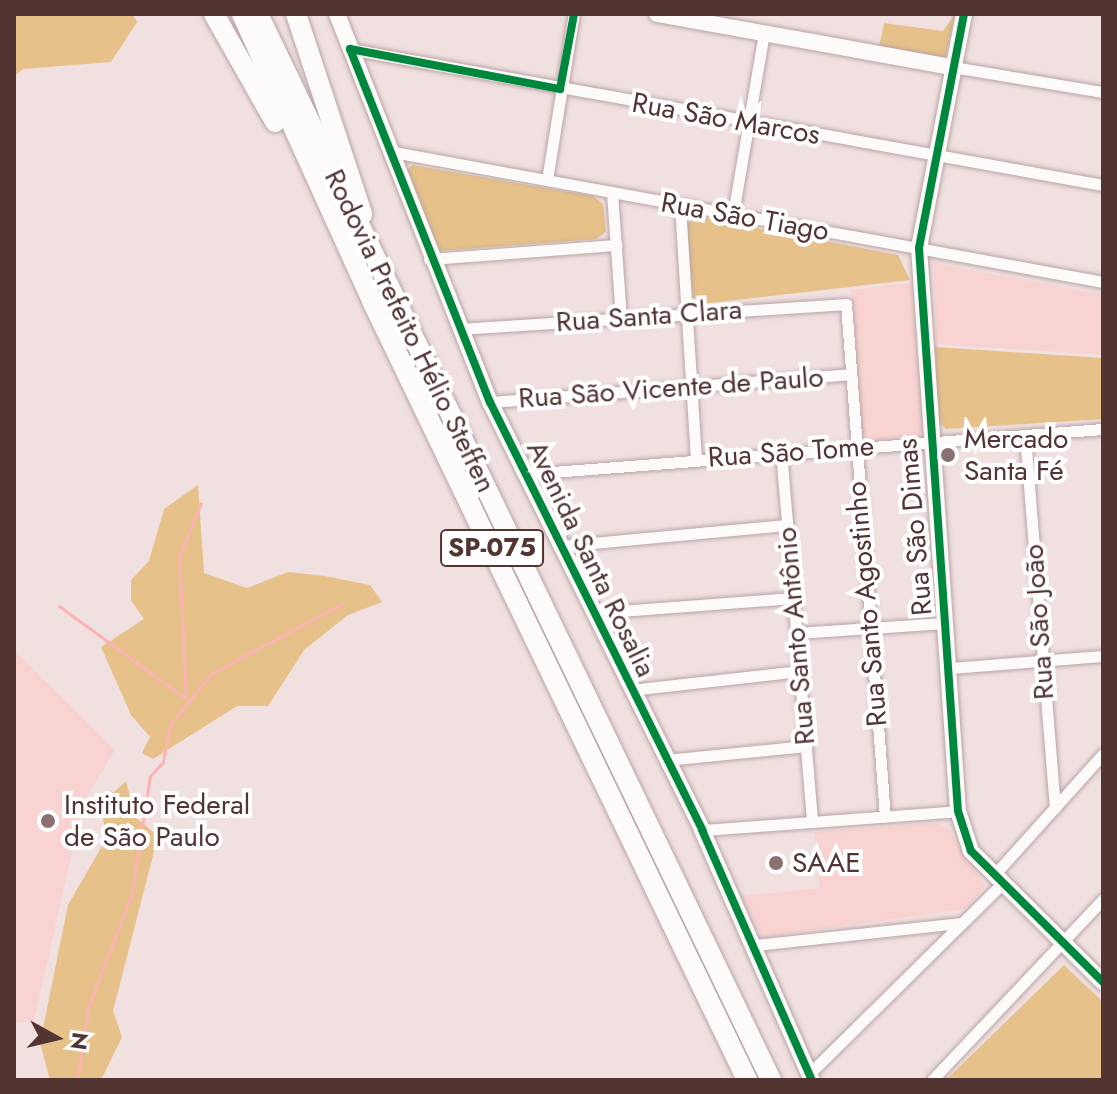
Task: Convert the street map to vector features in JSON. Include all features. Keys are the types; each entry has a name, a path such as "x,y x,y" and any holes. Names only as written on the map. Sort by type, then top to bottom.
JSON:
{"highway":[{"path":"214,14 380,298"},
{"name":"Rodovia Prefeito Hélio Steffen","path":"242,14 380,298 747,1080"},
{"name":"Rodovia Prefeito Hélio Steffen","path":"258,14 380,298 551,616 771,1080"},
{"path":"296,14 380,298"}],"street":[{"name":"Avenida Santa Rosalia","path":"337,14 429,259 490,402 702,830 811,1077"},
{"path":"547,180 574,14"},
{"path":"657,14 1103,92"},
{"name":"Rua São Dimas","path":"964,14 919,248 929,441 950,668 958,811 965,840 998,880 1103,982"},
{"path":"733,214 764,33"},
{"name":"Rua São Marcos","path":"350,49 938,159 1103,185"},
{"name":"Rua São Tiago","path":"387,151 1103,282"},
{"path":"612,193 621,318"},
{"path":"680,206 696,458"},
{"path":"429,259 616,245"},
{"name":"Rua Santa Clara","path":"460,329 838,302"},
{"name":"Rua Santo Agostinho","path":"838,302 846,304 854,447 885,817"},
{"name":"Rua São Vicente de Paulo","path":"490,402 851,374"},
{"name":"Rua São Tome","path":"527,474 781,451 1103,429"},
{"name":"Rua São João","path":"1025,436 1055,808"},
{"name":"Rua Santo Antônio","path":"781,451 812,821"},
{"path":"560,546 786,525"},
{"path":"593,613 793,598"},
{"path":"797,633 945,623"},
{"path":"950,668 1103,656"},
{"path":"630,690 800,671"},
{"path":"666,760 806,746"},
{"path":"811,1077 962,923 1103,754"},
{"path":"702,830 958,811"},
{"path":"932,1080 1063,946 1103,899"},
{"path":"755,945 962,923"}],"shaded area":[{"path":"14,14 132,14 137,22 111,62 23,69 14,76"},
{"path":"955,14 945,59 879,47 884,23 943,31"},
{"path":"412,165 593,196 603,204 606,232 596,239 440,251 405,172"},
{"path":"696,216 898,255 910,280 701,304 693,297 686,225"},
{"path":"934,263 1103,295 1103,355 936,344"},
{"path":"911,283 923,428 920,435 862,441 851,290"},
{"path":"935,347 1103,358 1103,419 946,429 938,421"},
{"path":"198,485 204,573 247,588 288,572 325,576 370,585 382,602 348,615 304,650 268,706 237,706 153,759 142,753 150,737 131,715 101,647 144,619 131,600 131,580 149,561 164,509"},
{"name":"Instituto Federal de São Paulo","path":"16,652 115,750 83,803 34,1021 14,1023"},
{"path":"126,781 135,817 158,836 113,1011 122,1037 101,1080 50,1080 40,1043 68,905 106,839 101,804"},
{"path":"937,823 949,829 985,887 965,909 762,937 742,896 820,888 814,832"},
{"path":"1064,965 1103,1002 1103,1080 946,1080"}],"waterway":[{"path":"186,698 179,557 201,503"},
{"path":"77,1080 89,1005 132,893 150,776 163,762 170,725 211,674 341,604"},
{"path":"59,606 185,698"}],"cycle path":[{"path":"350,49 560,89 574,14"},
{"path":"964,14 919,248 958,811 971,851 1103,982"},
{"path":"350,49 490,402 702,830 812,1080"}],"place":[{"name":"Mercado Santa Fé","path":"948,455"},
{"name":"Instituto Federal de São Paulo","path":"48,821"},
{"name":"SAAE","path":"776,863"}]}
